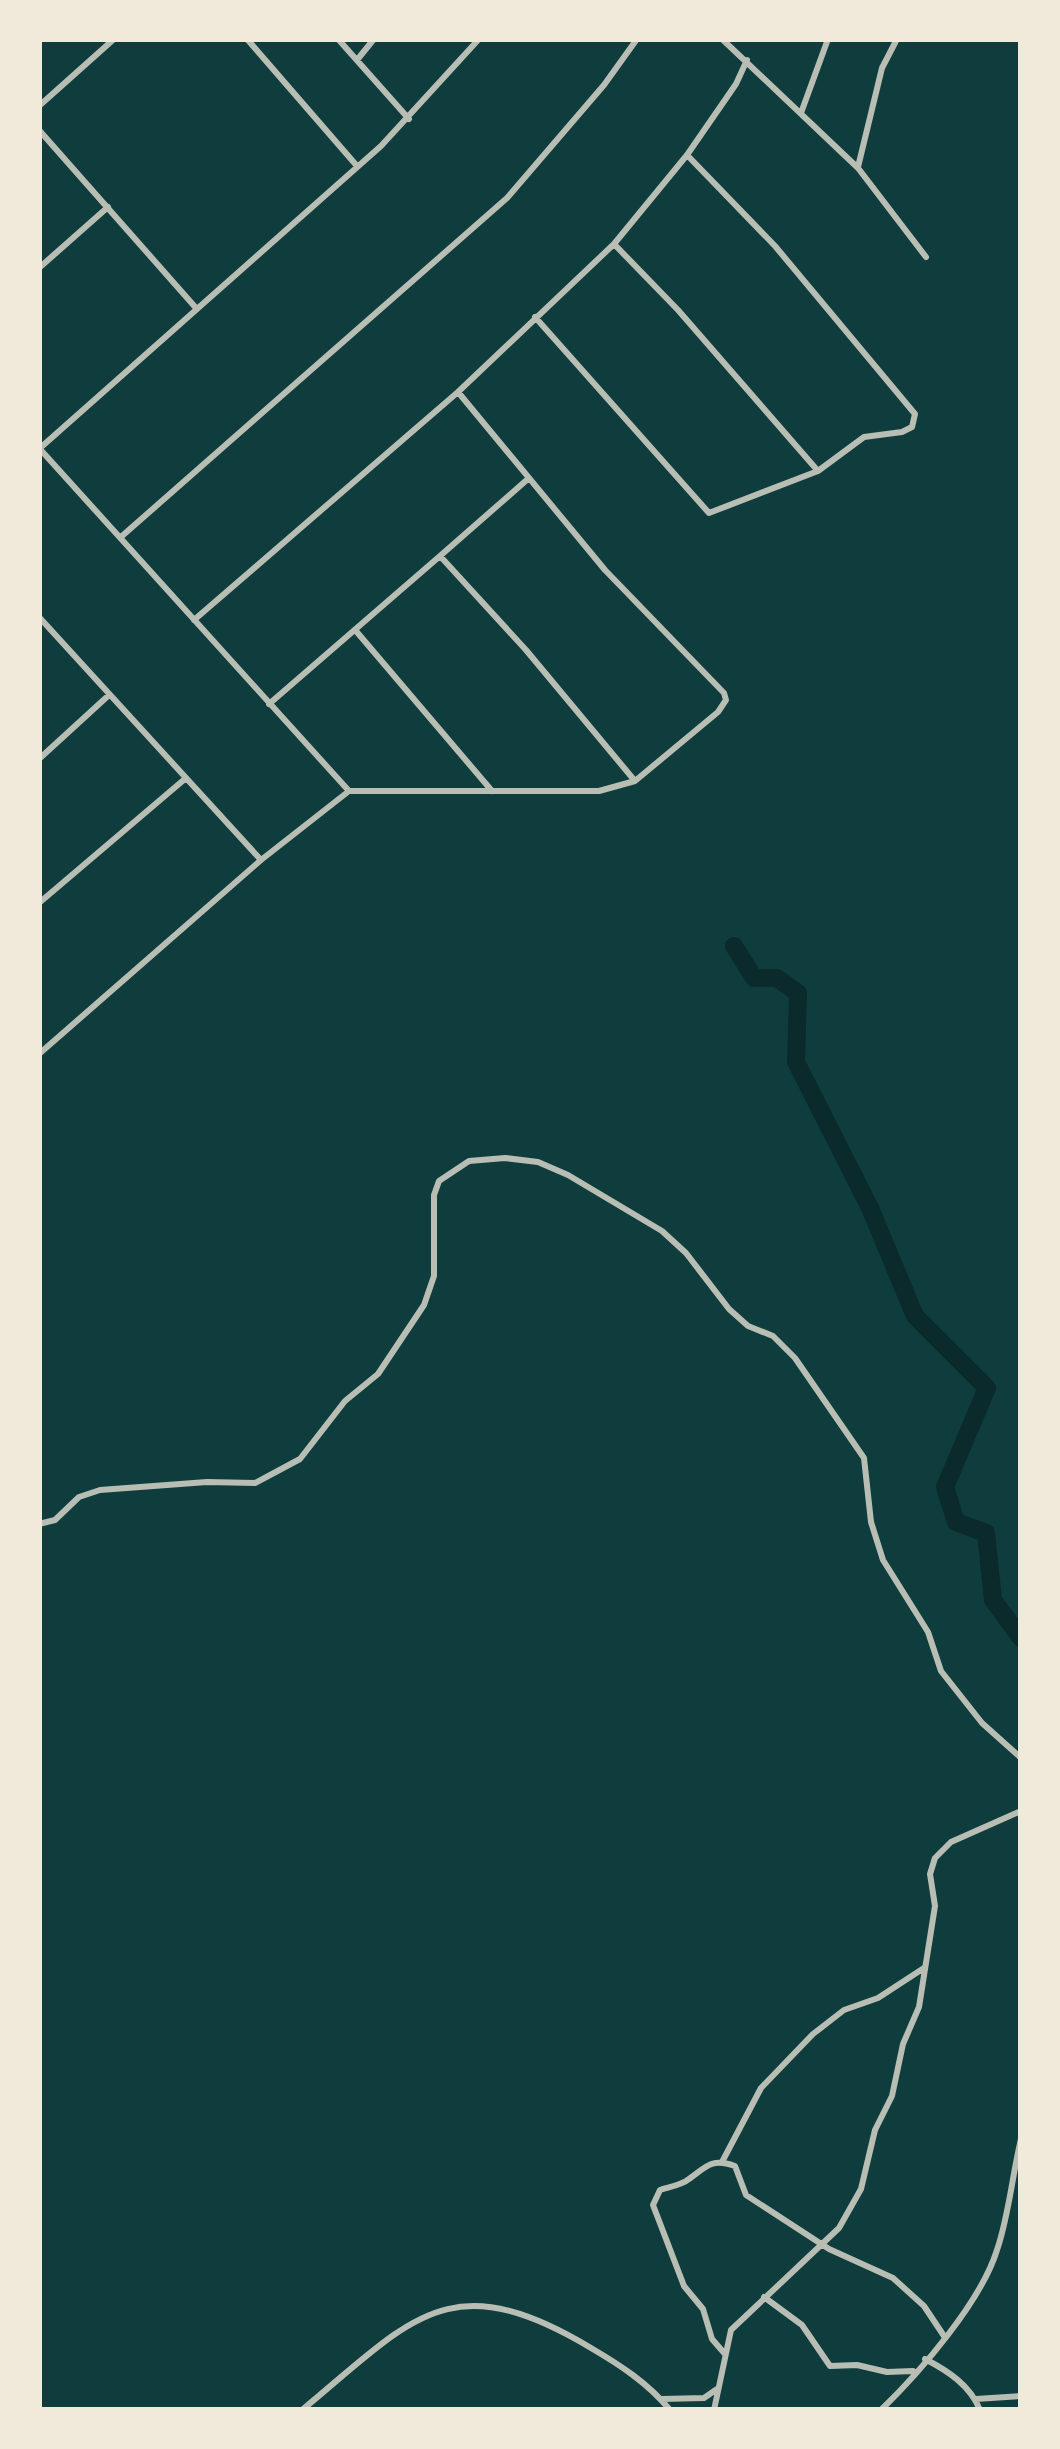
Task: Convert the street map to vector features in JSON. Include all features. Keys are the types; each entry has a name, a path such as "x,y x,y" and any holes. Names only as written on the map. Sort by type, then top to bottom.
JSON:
{"street":[{"path":"39,106 114,39"},
{"path":"247,39 358,166"},
{"path":"338,39 409,118"},
{"path":"357,60 374,39"},
{"path":"349,791 39,449 358,166 409,118 479,39"},
{"path":"122,536 507,198 637,39"},
{"path":"722,39 858,168 926,257"},
{"path":"801,113 828,39"},
{"path":"858,168 882,68 897,39"},
{"path":"194,620 458,392 614,244 687,155 736,84 746,60"},
{"path":"39,130 196,308"},
{"path":"535,317 709,513 818,470 864,436 907,431 916,422 915,414 775,246 687,155"},
{"path":"39,268 108,207"},
{"path":"614,244 679,310 818,470"},
{"path":"39,1054 261,860 349,791 599,791 635,781 718,712 726,700 605,570 458,392"},
{"path":"269,704 529,478"},
{"path":"440,556 635,781"},
{"path":"39,617 261,860"},
{"path":"356,631 492,791"},
{"path":"39,759 109,695"},
{"path":"39,903 186,778"},
{"path":"39,1525 55,1520 80,1497 100,1490 255,1483 300,1460 345,1401 379,1375 424,1305 434,1276 434,1195 439,1181 469,1161 538,1162 662,1231 686,1253 729,1310 748,1326 773,1336 795,1358 864,1458 871,1522 883,1560 928,1632 941,1671 982,1723 1021,1758"},
{"path":"714,2410 731,2330 850,2213 861,2189 875,2130 892,2096 903,2044 915,2019 935,1906 930,1878 935,1858 951,1842 1021,1811"},
{"path":"722,2162 761,2088 813,2034 851,2006 878,1998 924,1968"},
{"path":"881,2410 970,2306 998,2251 1021,2139"},
{"path":"728,2357 712,2339 703,2309 684,2286 653,2205 660,2190 686,2181 703,2166 722,2162 738,2169 746,2195 820,2244 892,2278 924,2306 944,2336"},
{"path":"764,2297 802,2326 830,2366 917,2370"},
{"path":"302,2410 417,2320 452,2307 487,2304 517,2310 617,2360 670,2410"},
{"path":"926,2359 950,2372 976,2399 980,2410"},
{"path":"661,2399 704,2398 720,2387"},
{"path":"976,2399 1021,2396"}],"waterway":[{"path":"734,946 754,978 777,978 798,993 796,1062 870,1208 915,1316 987,1388 945,1487 956,1522 986,1533 993,1600 1021,1638"}]}
